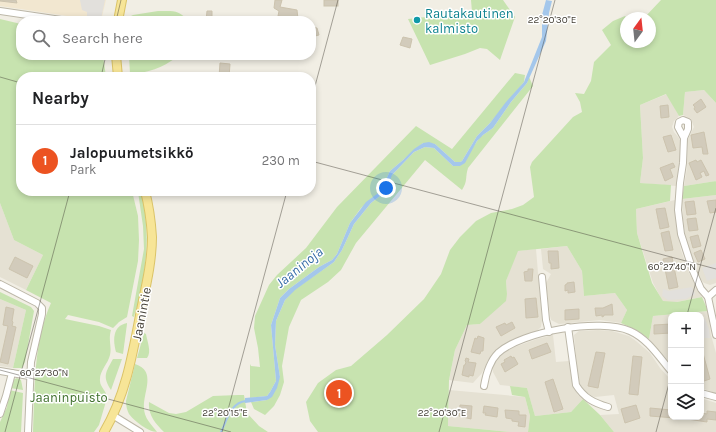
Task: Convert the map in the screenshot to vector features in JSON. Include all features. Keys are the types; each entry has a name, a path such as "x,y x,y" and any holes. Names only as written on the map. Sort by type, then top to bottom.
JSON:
{"main road":[{"path":"119,16 122,0"},
{"path":"116,60 118,72"},
{"name":"Jaanintie","path":"104,432 114,416 123,390 133,353 149,271 152,237 147,196"}],"street":[{"path":"0,11 34,16"},
{"path":"684,138 678,210 681,234 693,271 701,289 708,297 716,335"},
{"path":"542,277 546,320 549,332"},
{"path":"0,284 37,303 42,308 29,376 28,432"},
{"path":"708,297 716,290"},
{"path":"484,386 488,368 498,353 514,343 568,327 597,325 616,327 629,331 646,341 668,368"},
{"path":"568,327 576,385 581,393 594,403 608,407"},
{"path":"0,371 29,376"},
{"path":"0,414 12,373"},
{"path":"704,394 716,397"},
{"path":"114,416 140,432"}],"shaded area":[{"path":"0,0 106,0 102,16 67,16 0,6"},
{"path":"80,0 105,0 102,16 87,16 87,12 82,10"},
{"path":"704,90 716,103 716,181 684,186 687,168 688,139 694,127 691,119 683,115 685,92"},
{"path":"667,94 679,116 674,121 672,127 681,143 676,186 640,183 643,158 640,105"},
{"path":"716,195 716,283 710,285 704,283 700,279 695,269 686,240 682,199"},
{"path":"675,200 676,225 681,250 689,273 702,297 677,302 663,302 653,283 637,233 636,209"},
{"path":"0,203 14,240 43,255 26,290 0,277"},
{"path":"567,246 582,271 584,296 615,293 627,310 621,323 600,320 559,324 551,320 546,283 551,274 543,269 541,249"},
{"path":"536,249 542,320 541,327 537,331 513,339 499,348 488,360 482,373 473,383 449,380 455,350 467,325 480,324 507,294 506,281 517,251"},
{"path":"716,263 716,278 707,281 702,268"},
{"path":"692,287 695,294 686,299 668,300 662,296 663,289 669,291"},
{"path":"0,299 26,310 13,368 0,366"},
{"path":"708,311 711,335 716,353 716,393 704,389 704,312 697,312"},
{"path":"668,315 668,363 649,339 653,316"},
{"path":"704,319 709,329 710,338 704,338"},
{"path":"579,331 612,331 629,336 636,341 650,353 668,377 668,420 704,420 704,399 716,403 716,432 614,432 600,415 619,414 614,395 595,397 581,387 578,377 574,335"},
{"path":"553,335 556,362 569,361 573,387 578,395 583,399 571,412 535,416 527,388 500,385 493,372 493,367 500,356 512,348"},
{"path":"449,390 525,397 530,416 528,432 510,432 448,426"}],"green space":[{"path":"471,0 503,0 515,17 500,60 487,49 480,48 430,65 408,19 472,12"},
{"path":"661,0 716,0 716,103 704,90 685,92 683,115 679,116 666,94 640,105 643,158 640,183 671,185 670,201 636,209 637,233 652,283 663,301 677,302 702,297 708,311 668,312 668,315 653,316 649,339 638,331 621,323 627,310 615,293 584,296 582,271 567,246 518,251 506,281 506,301 480,324 467,325 455,350 449,380 448,426 510,432 318,432 310,421 306,402 318,383 336,370 351,366 387,335 424,299 441,274 450,250 460,237 476,221 491,213 512,209 523,205 534,197 530,167 532,162 573,117 582,112 580,102 575,93 584,94 591,81 594,62 611,45 602,30 613,21 620,18 620,48 656,48 656,12 650,12"},
{"path":"158,11 171,11 184,16 131,16"},
{"name":"Jaaninpuisto","path":"0,19 16,23 16,60 104,60 105,72 16,72 16,196 133,196 138,216 138,261 127,317 113,328 99,322 68,315 65,319 111,330 110,355 100,377 100,383 106,393 107,398 99,425 94,432 33,432 38,350 45,318 51,303 26,290 43,255 14,240 0,203"},
{"path":"129,60 172,60 155,69 143,72 130,72"},
{"path":"515,73 525,75 524,82 490,123 477,136 462,161 455,162 435,144 423,143 390,171 381,191 361,208 350,223 337,254 332,260 319,267 289,289 280,298 271,325 276,381 267,396 250,398 250,364 251,366 260,367 254,328 255,316 269,285 277,275 306,248 337,207 416,126 452,149"},
{"path":"529,77 533,86 468,168 465,184 462,190 425,160 356,243 341,270 328,282 301,300 289,327 282,366 284,382 280,395 274,406 265,415 254,409 251,402 267,400 280,377 275,345 276,321 285,300 294,290 334,262 342,250 354,224 371,203 385,192 391,176 414,152 425,147 434,148 453,166 460,166 480,137 493,128 511,102 527,83"},
{"path":"716,181 716,195 682,199 684,186"},
{"path":"139,196 143,196 146,219 147,244 143,282 134,317 132,316 144,249 143,226"},
{"path":"0,292 31,307 34,311 25,362 22,368 13,368 26,310 0,299"},
{"path":"127,323 123,354 116,352 114,339 116,331 119,327"},
{"path":"144,333 146,334 149,346 149,353 147,358 137,358"},
{"path":"113,359 122,359 111,390 108,385 106,374"},
{"path":"135,364 142,367 146,372 147,383 144,412 148,421 157,432 154,432 138,423 131,417 127,409 126,401"},
{"path":"17,378 21,380 23,390 10,388 13,380"},
{"path":"510,386 527,388 535,416 571,412 583,399 600,415 614,432 528,432 530,416 525,397 512,395"},
{"path":"9,390 23,393 21,432 0,432 0,422 7,407"},
{"path":"244,395 247,413 259,426 268,432 164,432 153,418 149,407 149,402 169,413 176,414 186,412 213,396"}],"water":[{"path":"546,0 552,1 546,41 527,83 511,102 493,128 477,141 465,163 460,166 453,166 434,148 425,147 414,152 392,175 385,192 371,203 354,224 342,250 334,262 295,290 285,300 276,321 275,345 280,377 277,388 272,397 267,400 245,403 245,398 267,396 276,381 271,325 280,298 289,289 319,267 332,260 337,254 350,223 366,202 381,191 390,171 414,149 423,143 429,142 435,144 455,162 462,161 477,136 490,123 524,82 542,37 542,15"}],"building":[{"path":"16,0 17,3 0,1"},
{"path":"275,0 282,0 280,7 297,10 298,16 278,16 279,11 274,8"},
{"path":"324,0 338,0 338,6 324,6"},
{"path":"207,11 212,11 212,16 206,16"},
{"path":"316,28 317,28 319,35 316,36"},
{"path":"403,37 412,39 410,48 400,45"},
{"path":"220,63 230,64 229,72 219,72"},
{"path":"701,99 706,107 697,113 693,105"},
{"path":"668,105 669,117 661,118 660,106"},
{"path":"704,132 708,154 703,154 702,147 693,148 691,135"},
{"path":"671,135 676,150 668,152 663,137"},
{"path":"696,160 697,162 701,160 709,175 706,176 704,171 700,173 702,177 696,180 689,163"},
{"path":"673,163 675,167 670,169 673,177 665,181 660,168"},
{"path":"716,200 716,212 710,213 707,201"},
{"path":"694,201 696,214 687,215 685,202"},
{"path":"665,208 669,227 660,229 656,209"},
{"path":"696,218 698,230 689,231 687,219"},
{"path":"669,231 673,250 665,251 661,233"},
{"path":"698,235 701,246 693,248 690,237"},
{"path":"701,250 705,259 698,262 694,253"},
{"path":"548,251 558,251 559,268 551,269"},
{"path":"15,257 33,266 27,278 9,269"},
{"path":"672,257 678,287 669,289 663,259"},
{"path":"528,269 533,269 532,281 525,281 524,272 528,271"},
{"path":"574,282 575,292 568,293 568,290 565,291 565,285 567,283"},
{"path":"536,298 538,317 526,318 525,299"},
{"path":"612,304 613,315 604,315 602,317 602,315 596,316 595,308 603,308"},
{"path":"6,307 14,309 12,326 16,327 8,364 0,362 8,326 3,325"},
{"path":"579,309 579,319 565,320 565,310"},
{"path":"512,322 515,328 501,336 496,327"},
{"path":"668,324 668,333 654,334 654,325"},
{"path":"478,336 484,338 483,351 481,351 480,354 471,352 475,338 477,339"},
{"path":"547,343 551,352 532,359 529,350"},
{"path":"596,352 605,353 598,388 588,386"},
{"path":"511,356 512,358 514,357 518,364 505,372 501,364 505,362 504,360"},
{"path":"633,356 642,357 638,395 629,394"},
{"path":"704,357 710,379 704,381"},
{"path":"466,358 469,359 468,362 476,363 473,376 469,375 469,377 462,375"},
{"path":"553,379 563,409 554,412 545,382"},
{"path":"460,405 472,406 471,419 459,416"},
{"path":"636,405 640,418 625,423 621,409"},
{"path":"484,406 498,408 497,417 485,415 486,413 483,413"},
{"path":"650,408 668,410 668,417 650,416"},
{"path":"505,410 519,411 519,415 526,415 525,427 518,426 519,422 506,418"},
{"path":"707,411 716,412 716,420 707,419 707,422 694,420 704,420 704,414 707,414"}],"waterway":[{"name":"Jaaninoja","path":"221,432 233,408 241,402 246,401"}],"place":[{"name":"Rautakautinen kalmisto","path":"417,20"},
{"name":"Jalopuumetsikkö","path":"339,393"}]}
